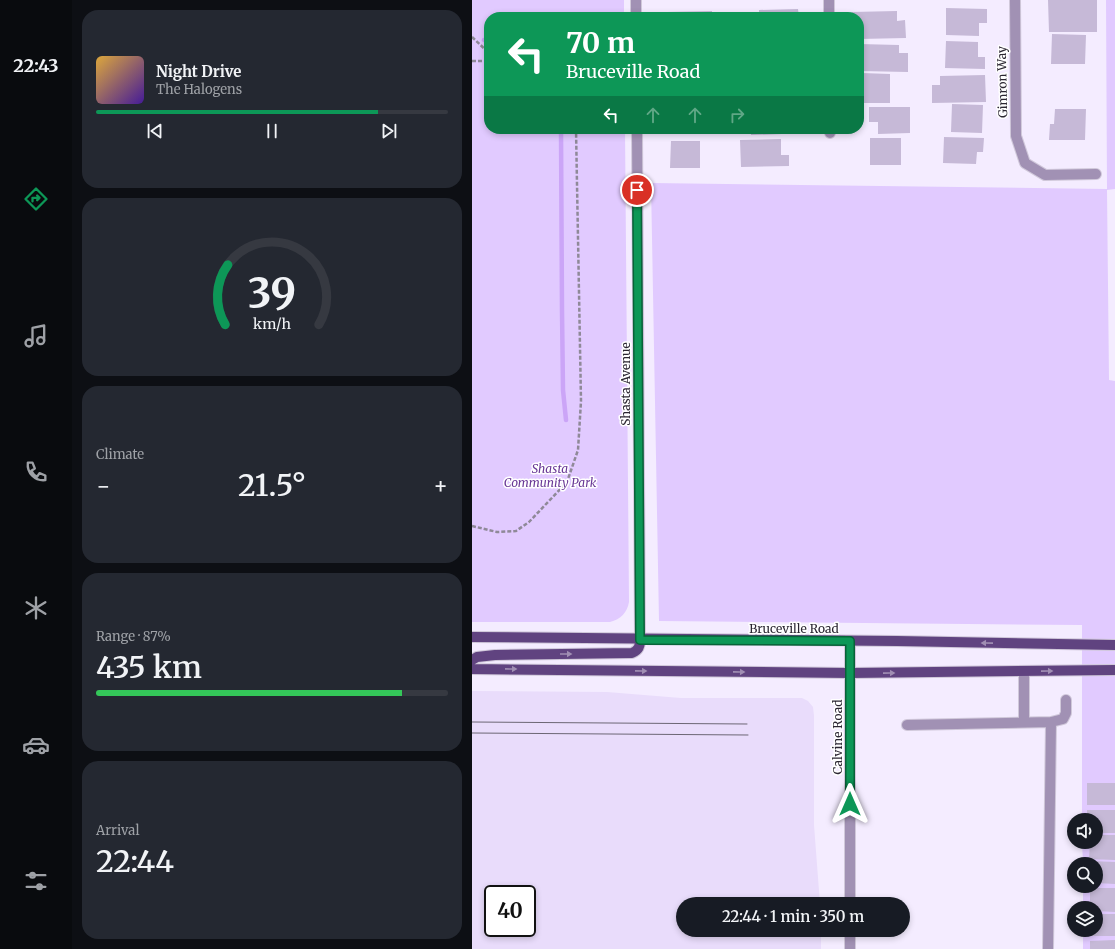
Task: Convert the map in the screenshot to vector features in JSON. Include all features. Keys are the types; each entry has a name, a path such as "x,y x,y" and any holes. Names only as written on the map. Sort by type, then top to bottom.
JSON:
{"main road":[{"name":"Bruceville Road","path":"472,637 640,640 897,641 1115,645"},
{"path":"472,660 477,657 495,655 632,653 640,646 640,640"},
{"path":"472,669 850,673 1115,670"}],"street":[{"path":"636,0 636,12"},
{"path":"829,0 829,12"},
{"name":"Gimron Way","path":"1015,0 1016,136 1025,163 1045,175 1096,174"},
{"name":"Shasta Avenue","path":"637,134 640,640"},
{"name":"Calvine Road","path":"850,641 850,897"},
{"path":"1024,671 1024,722"},
{"path":"907,725 1051,722 1063,719 1066,713 1066,700"},
{"path":"1048,949 1051,722"},
{"path":"850,937 850,949"}],"path":[{"path":"472,37 484,48"},
{"path":"472,61 484,61"},
{"path":"472,526 497,532 516,531 529,522 567,482 578,450 581,401 576,134"}],"shaded area":[{"path":"472,691 607,692 681,698 802,698 808,701 813,707 814,716 814,825 819,897 676,897 676,937 821,937 821,949 472,949"}],"green space":[{"name":"Shasta Community Park","path":"472,0 624,0 624,12 484,12 484,134 625,134 629,602 623,615 610,622 472,622"},
{"path":"1106,0 1115,0 1115,189 1107,190 1109,380 1115,381 1115,949 1083,949 1083,937 1103,937 1103,901 1083,901 1083,893 1103,893 1103,857 1083,857 1082,849 1103,849 1103,813 1082,813 1082,625 659,621 651,183 1107,189"}],"building":[{"path":"1048,0 1097,0 1097,32 1049,32"},
{"path":"946,8 987,9 987,23 979,23 979,36 946,35"},
{"path":"798,9 798,12 759,12 759,10"},
{"path":"712,11 712,12 667,12"},
{"path":"897,11 897,21 905,20 906,38 864,39 864,12 852,12"},
{"path":"1052,34 1086,35 1085,64 1051,64"},
{"path":"946,41 978,42 978,57 985,57 985,69 945,68"},
{"path":"864,44 899,45 899,53 908,53 908,72 864,71"},
{"path":"864,73 890,74 890,103 864,103"},
{"path":"985,75 986,102 932,103 932,85 940,85 940,76"},
{"path":"952,104 983,105 982,133 951,132"},
{"path":"869,107 910,107 910,133 878,134 878,122 869,122"},
{"path":"1055,109 1086,109 1085,140 1049,140 1050,124 1054,124"},
{"path":"751,134 782,134 751,135"},
{"path":"944,137 984,138 983,152 977,152 976,164 943,163"},
{"path":"870,138 901,138 901,165 870,165"},
{"path":"781,139 781,155 789,155 789,166 741,167 740,140"},
{"path":"671,141 700,141 700,168 670,168"},
{"path":"1087,783 1115,783 1115,805 1087,805"},
{"path":"1087,810 1115,810 1115,833 1103,833 1103,813 1087,813"},
{"path":"1103,835 1115,835 1115,860 1103,860 1103,857 1089,857 1090,849 1103,849"},
{"path":"1103,862 1115,862 1115,884 1103,883"},
{"path":"1103,888 1115,888 1115,912 1103,911 1103,901 1090,901 1090,893 1103,893"},
{"path":"1103,914 1115,914 1115,936 1103,936"},
{"path":"1115,940 1115,949 1090,949 1090,941"}],"waterway":[{"path":"561,134 563,390 566,420"}],"tram line":[{"path":"472,722 747,724"},
{"path":"472,733 748,735"}],"route":[{"path":"637,190 640,640 850,641 850,804"}]}
